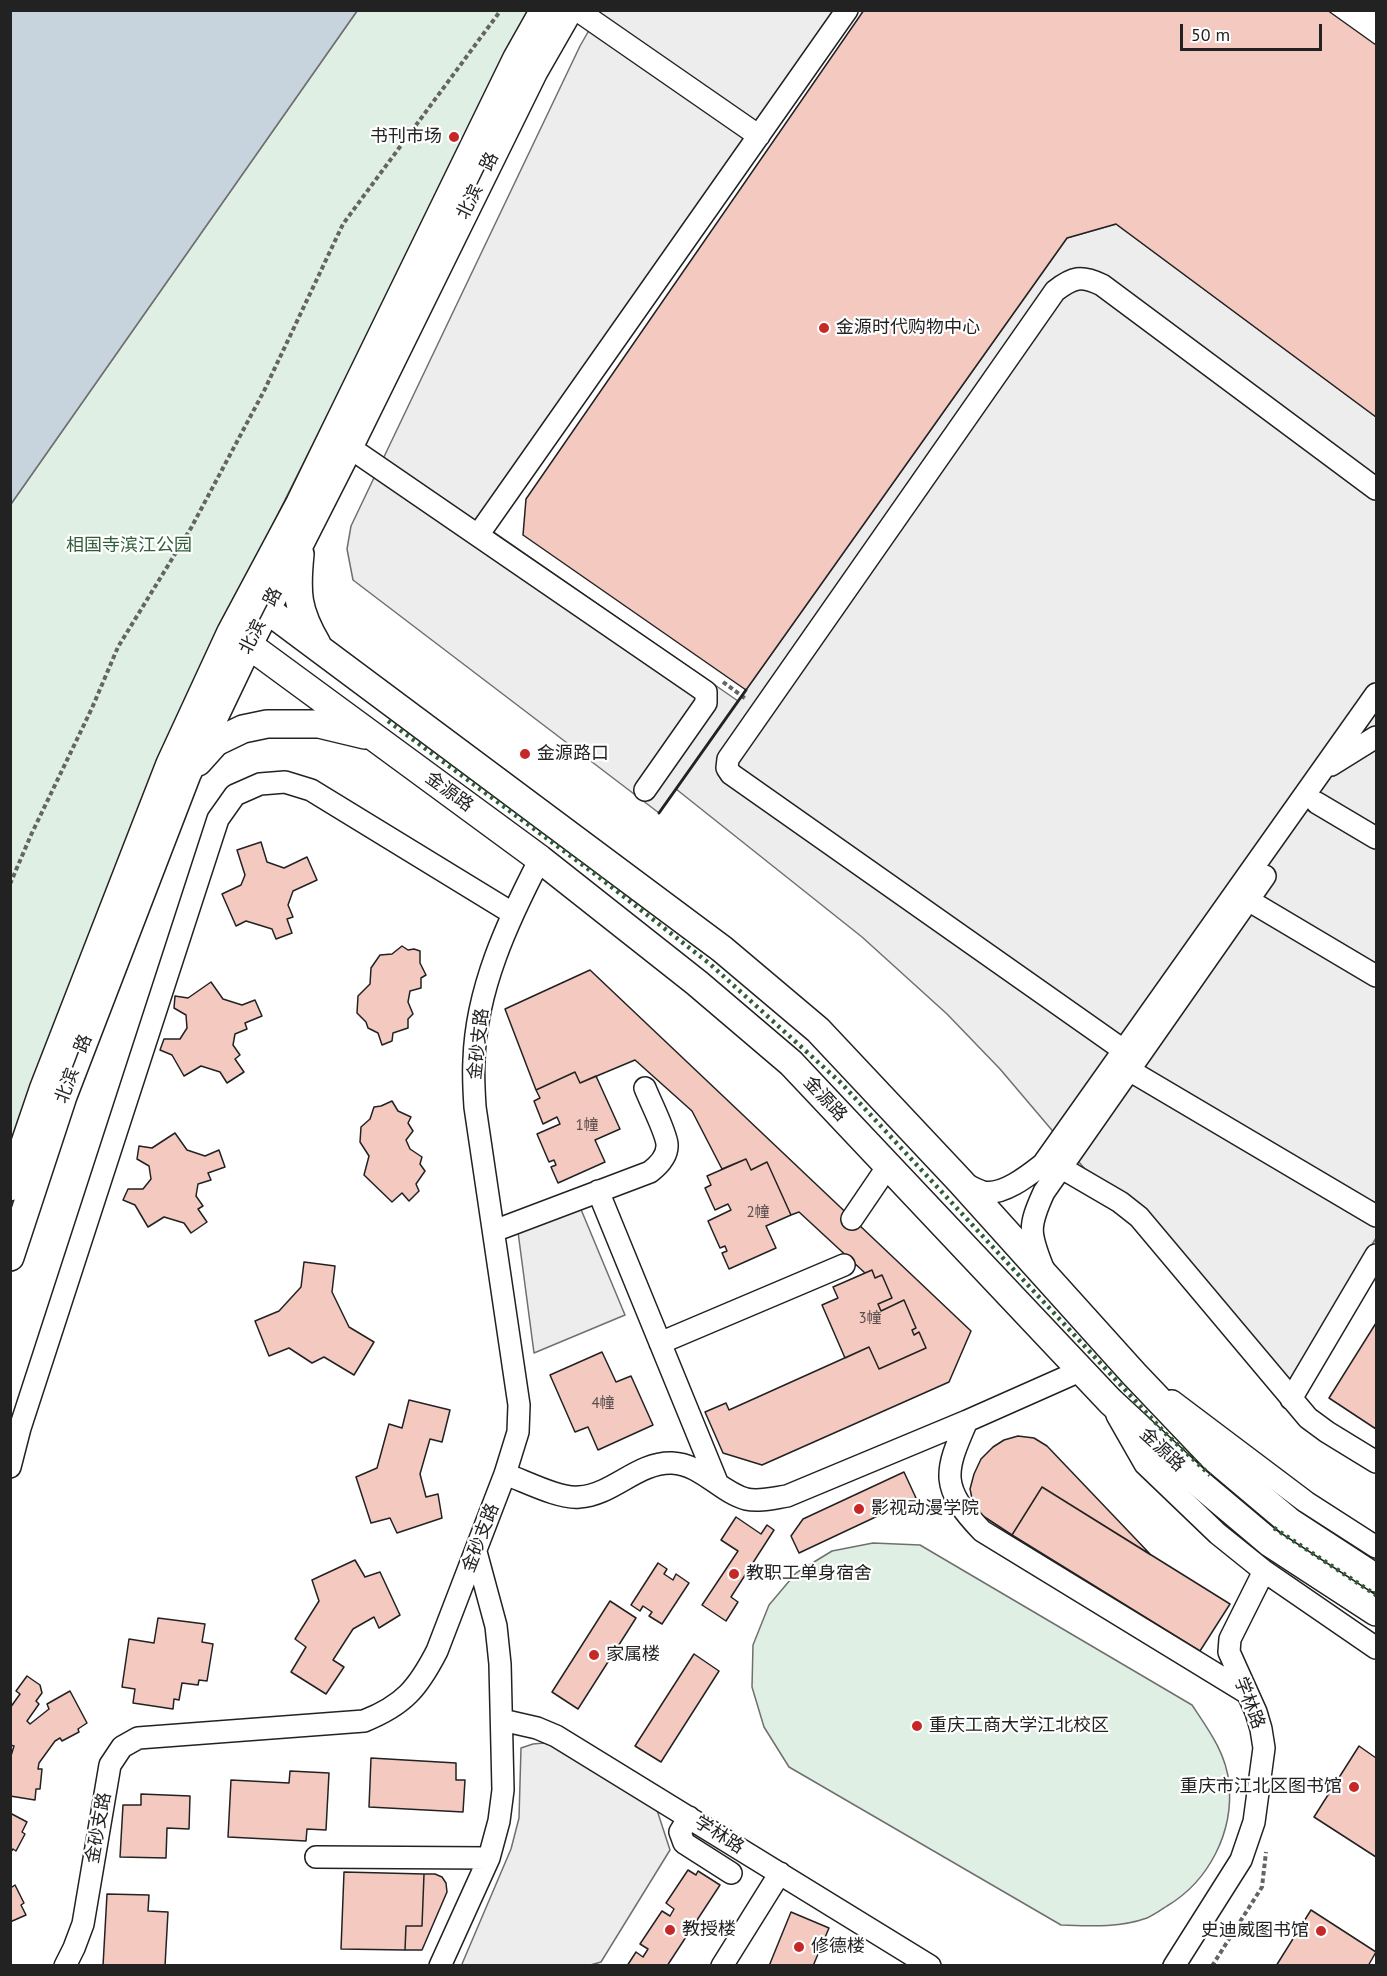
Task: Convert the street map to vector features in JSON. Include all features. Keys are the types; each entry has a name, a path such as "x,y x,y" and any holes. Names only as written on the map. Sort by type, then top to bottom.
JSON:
{"main road":[{"name":"北滨一路","path":"259,604 300,503 517,58 544,10"},
{"name":"北滨一路","path":"10,1187 43,1090 170,764 259,604 302,541 534,71 569,10"},
{"path":"302,541 297,579 298,599 304,622 319,648"},
{"name":"金源路","path":"259,604 722,948 818,1030 1214,1458 1281,1515 1377,1578"},
{"name":"北滨一路","path":"10,1257 63,1096 240,638"},
{"name":"金源路","path":"240,638 540,859 697,983 792,1063 1110,1401 1194,1479 1270,1543 1377,1612"},
{"path":"376,739 372,727 380,710 393,708 404,711"},
{"path":"187,774 216,742 243,729 267,723 319,724 376,739"}],"street":[{"path":"577,10 759,136"},
{"path":"478,535 847,10"},
{"path":"1377,489 1102,285 1078,278 1066,283 1055,291 728,759 727,768 731,774 1130,1060 1377,1216"},
{"path":"349,447 706,692 706,703 645,790"},
{"path":"1046,1277 1033,1242 1032,1220 1044,1192 1323,769 1377,694"},
{"path":"960,1181 984,1193 999,1190 1021,1181 1043,1164 1130,1060 1248,900 1377,717"},
{"path":"1323,769 1377,737"},
{"path":"10,1467 20,1428 218,819 235,795 260,784 285,782 311,790 512,913"},
{"path":"1317,803 1377,838"},
{"name":"金砂支路","path":"65,1965 74,1948 82,1924 110,1765 122,1747 138,1738 364,1721 384,1714 405,1699 424,1676 437,1651 505,1474 518,1432 519,1405 475,1107 474,1060 479,1016 493,966 512,913 540,859"},
{"path":"1248,900 1377,976"},
{"path":"494,1232 650,1172 659,1166 665,1155 667,1143 645,1089"},
{"path":"852,1219 888,1166"},
{"path":"1060,1167 1120,1202 1139,1217 1308,1418 1377,1462"},
{"path":"598,1191 717,1482"},
{"path":"1291,1399 1377,1255"},
{"path":"660,1343 844,1265"},
{"path":"505,1474 577,1498 593,1495 652,1465 674,1463 692,1468 746,1499 763,1500 787,1496 1082,1370"},
{"path":"1134,1374 1306,1502 1377,1547"},
{"path":"1110,1401 1144,1464 1218,1534 1264,1571 1377,1648"},
{"path":"967,1421 952,1456 948,1477 955,1497 982,1531 1247,1693"},
{"path":"440,1965 489,1858 499,1821 503,1790 500,1664 496,1626 476,1552"},
{"name":"学林路","path":"1174,1965 1241,1860 1254,1822 1264,1748 1261,1730 1229,1652 1230,1640 1264,1571"},
{"name":"学林路","path":"502,1720 537,1728 556,1736 780,1873 904,1959 930,1965"},
{"path":"689,1817 680,1832 684,1843 731,1873"},
{"path":"316,1857 489,1858"},
{"path":"722,1965 780,1873"}],"path":[{"path":"10,884 118,647 191,528 264,390 344,224 501,10"},
{"path":"1212,1965 1262,1887"}],"green space":[{"name":"相国寺滨江公园","path":"357,11 532,11 507,55 221,628 11,1156 11,504"},
{"path":"873,1543 920,1545 1192,1705 1215,1742 1224,1762 1229,1783 1229,1801 1223,1837 1216,1854 1195,1883 1182,1896 1147,1918 1136,1921 1104,1926 1061,1925 789,1767 764,1727 752,1687 753,1645 769,1605 796,1573 832,1551"}],"shaded area":[{"path":"10,11 357,11 11,504"},
{"path":"600,11 854,11 488,528 738,701 1067,238 1116,224 1376,417 1376,1238 1281,1400 1000,1069 947,1014 862,937 676,789 659,813 353,580 347,549 351,526 580,46"},
{"path":"580,1207 625,1315 534,1353 518,1232"},
{"path":"544,1743 556,1747 656,1807 670,1850 601,1962 587,1966 464,1966 462,1964 511,1849 519,1818 521,1748"}],"building":[{"name":"金源时代购物中心","path":"864,10 1327,10 1376,45 1376,417 1116,224 1067,238 746,690 523,535 526,499"},
{"path":"261,842 267,862 284,868 307,857 317,880 293,891 288,905 293,917 287,919 292,933 276,939 272,929 246,921 236,926 222,894 241,885 245,875 237,850"},
{"path":"402,946 408,950 420,951 420,963 426,975 421,978 421,988 410,991 408,1002 413,1014 408,1019 408,1028 393,1033 392,1041 382,1045 378,1033 368,1028 366,1022 357,1013 358,996 370,984 371,968 380,955 392,954"},
{"path":"590,970 971,1331 949,1382 762,1465 723,1453 705,1412 726,1403 729,1410 869,1347 879,1369 926,1348 919,1332 914,1335 912,1330 916,1328 904,1300 881,1311 878,1304 892,1298 882,1275 875,1278 872,1270 865,1273 799,1212 791,1215 767,1162 751,1170 746,1159 722,1169 692,1111 635,1060 580,1083 575,1072 536,1090 505,1009"},
{"path":"211,982 223,999 242,1005 255,1000 262,1016 245,1023 247,1029 235,1034 233,1045 240,1055 235,1059 244,1072 227,1083 220,1072 201,1066 184,1076 172,1055 160,1050 164,1039 180,1039 187,1028 186,1015 174,1008 175,996 188,998"},
{"path":"575,1072 580,1083 596,1076 620,1129 595,1140 605,1162 558,1183 551,1167 556,1165 554,1160 549,1162 537,1134 560,1124 557,1117 543,1124 534,1101 540,1098 536,1090"},
{"path":"392,1101 398,1111 411,1117 408,1123 413,1131 406,1140 410,1149 422,1157 420,1164 425,1171 416,1184 419,1191 409,1201 402,1193 392,1202 364,1175 369,1156 360,1142 361,1127 370,1119 374,1107"},
{"path":"175,1133 187,1150 205,1156 219,1150 225,1167 208,1173 211,1180 198,1184 196,1196 203,1206 198,1209 207,1222 191,1233 184,1223 164,1217 148,1227 135,1205 123,1200 128,1189 143,1189 151,1179 149,1166 137,1159 139,1146 152,1148"},
{"path":"746,1159 751,1170 767,1162 791,1215 766,1226 776,1248 729,1269 722,1253 727,1251 725,1246 720,1248 708,1221 731,1210 728,1204 715,1210 705,1188 711,1185 707,1176"},
{"path":"304,1262 335,1266 332,1292 349,1327 374,1342 354,1375 324,1357 312,1363 289,1348 269,1356 255,1321 279,1311 301,1287"},
{"path":"872,1270 875,1278 882,1275 892,1298 878,1304 881,1311 904,1300 916,1328 912,1330 914,1335 919,1332 926,1348 879,1369 869,1347 845,1358 822,1305 838,1298 833,1287"},
{"path":"1376,1323 1376,1429 1329,1398"},
{"path":"602,1352 616,1382 631,1376 653,1425 598,1450 588,1427 575,1432 550,1375"},
{"path":"409,1400 450,1410 442,1442 430,1439 420,1474 426,1497 438,1494 442,1518 397,1533 390,1518 371,1523 356,1477 377,1468 389,1424 402,1428"},
{"path":"1018,1436 1034,1438 1047,1446 1151,1555 1042,1487 1012,1535 980,1514 973,1503 970,1489 981,1459 1004,1440"},
{"name":"影视动漫学院","path":"904,1472 916,1498 799,1553 791,1536 803,1519"},
{"path":"1042,1487 1230,1604 1200,1651 1012,1535"},
{"name":"教职工单身宿舍","path":"736,1517 761,1534 767,1525 774,1530 731,1597 738,1602 726,1621 702,1605 738,1551 721,1540"},
{"path":"355,1560 365,1577 380,1572 400,1615 379,1628 374,1617 353,1629 333,1660 344,1667 326,1694 291,1672 306,1647 295,1639 319,1601 312,1580"},
{"name":"家属楼","path":"658,1563 667,1569 664,1574 673,1580 676,1574 689,1583 662,1624 649,1616 652,1612 643,1606 640,1611 631,1605"},
{"name":"家属楼","path":"610,1601 636,1618 578,1709 552,1692"},
{"path":"158,1618 205,1624 202,1642 213,1644 207,1681 199,1680 198,1685 182,1683 179,1700 174,1699 173,1709 133,1703 135,1689 122,1687 129,1639 154,1643"},
{"name":"家属楼","path":"694,1654 719,1671 661,1762 635,1746"},
{"path":"27,1676 40,1685 42,1693 36,1701 39,1704 27,1721 30,1724 49,1709 47,1704 70,1691 87,1723 78,1729 79,1732 62,1741 60,1738 55,1741 39,1763 38,1769 42,1769 40,1789 36,1789 35,1800 10,1796 10,1759 14,1746 10,1745 10,1708 20,1694 16,1691"},
{"name":"重庆市江北区图书馆","path":"1359,1746 1376,1758 1376,1857 1314,1817"},
{"path":"371,1758 456,1763 456,1780 465,1780 463,1812 369,1807"},
{"path":"290,1771 329,1773 326,1830 307,1829 306,1841 228,1837 231,1780 289,1783"},
{"path":"141,1794 190,1796 189,1829 167,1828 166,1858 120,1857 123,1805 141,1805"},
{"path":"10,1813 27,1822 22,1832 25,1834 16,1851 13,1849 10,1853"},
{"name":"教授楼","path":"688,1870 696,1875 698,1871 720,1885 667,1966 627,1966 636,1952 643,1957 648,1949 640,1944 662,1911 670,1916 674,1909 666,1903"},
{"path":"344,1872 424,1874 422,1926 406,1926 405,1950 341,1949"},
{"path":"424,1874 435,1874 442,1877 446,1883 447,1892 422,1950 405,1950 406,1926 422,1926"},
{"path":"10,1885 12,1887 15,1885 24,1903 21,1905 26,1915 10,1922"},
{"path":"107,1894 149,1895 148,1911 168,1912 165,1966 103,1966"},
{"name":"史迪威图书馆","path":"1311,1910 1376,1952 1368,1966 1276,1966"},
{"name":"修德楼","path":"791,1912 829,1928 813,1966 769,1966"}],"hedge":[{"path":"388,721 591,871 710,964 841,1083 1165,1433 1210,1475"},
{"path":"1274,1528 1376,1595"}],"wall":[{"path":"659,813 746,690"}],"place":[{"name":"书刊市场","path":"454,137"},
{"name":"金源时代购物中心","path":"824,328"},
{"name":"金源路口","path":"525,754"},
{"name":"影视动漫学院","path":"859,1509"},
{"name":"教职工单身宿舍","path":"734,1574"},
{"name":"家属楼","path":"594,1655"},
{"name":"重庆工商大学江北校区","path":"917,1726"},
{"name":"重庆市江北区图书馆","path":"1354,1787"},
{"name":"教授楼","path":"670,1930"},
{"name":"史迪威图书馆","path":"1321,1931"},
{"name":"修德楼","path":"799,1947"}]}
